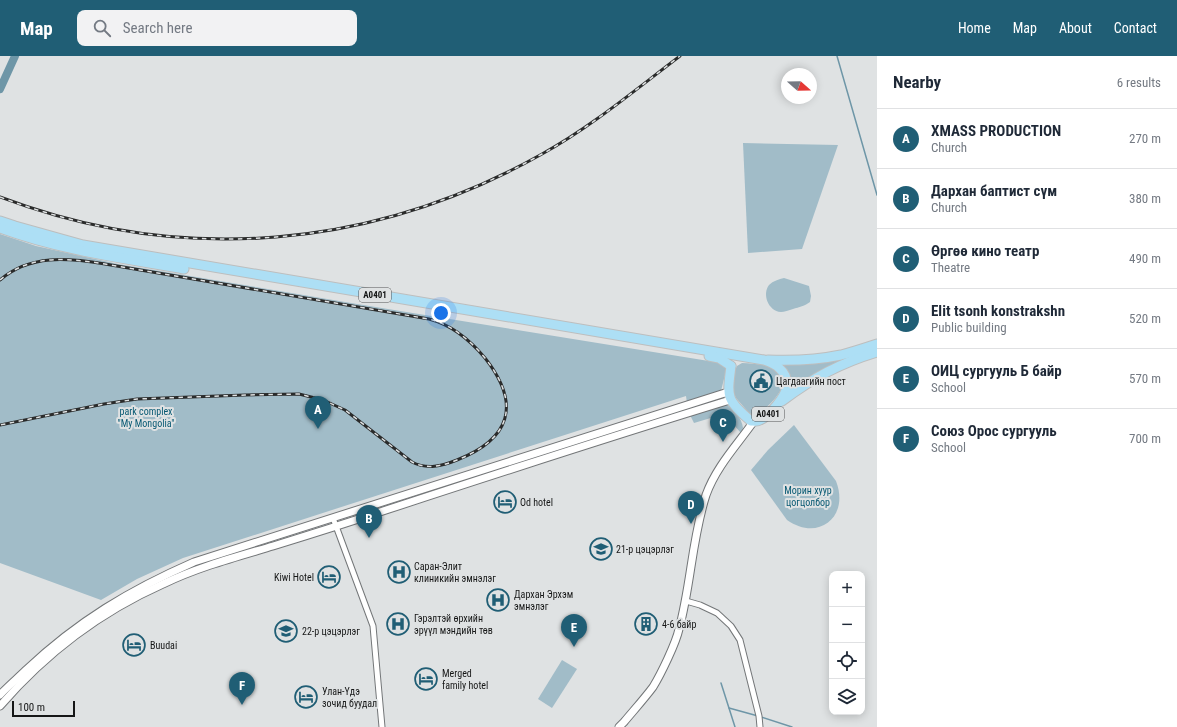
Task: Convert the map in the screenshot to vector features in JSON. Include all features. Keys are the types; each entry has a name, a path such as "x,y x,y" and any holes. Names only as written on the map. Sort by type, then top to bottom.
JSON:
{"highway":[{"name":"A0401","path":"0,221 83,245 764,360 786,361 819,359 841,355 877,344"},
{"name":"A0401","path":"0,228 82,252 719,358 731,366 741,361 753,358"},
{"name":"A0401","path":"729,396 750,421 759,421 804,385 841,365 877,352"},
{"name":"A0401","path":"764,360 780,368 785,376 787,384 786,391 778,405"},
{"path":"729,396 731,366"}],"main road":[{"path":"0,695 54,644 92,616 161,576 194,562 729,396"},
{"path":"0,706 57,650 96,620 132,599 197,569 336,526 729,396"},
{"path":"619,727 654,686 679,631 686,601 694,543 707,494 719,468 754,421"}],"street":[{"path":"333,518 373,626 382,727"},
{"path":"686,601 700,605 717,613 731,626 740,640 748,668 759,716 760,727"}],"green space":[{"path":"743,143 838,145 802,249 748,253"},
{"name":"park complex \"My Mongolia\"","path":"0,234 36,246 118,264 715,362 715,359 727,367 721,391 687,403 686,396 183,558 137,579 101,600 0,563"},
{"path":"784,278 809,286 811,296 810,302 784,312 773,309 766,297 767,289 772,282"},
{"path":"870,350 793,389 784,366 785,363"},
{"path":"742,363 764,365 774,369 781,380 781,388 779,393 759,414 752,415 749,413 736,398 733,391 735,370 737,366"},
{"path":"725,404 739,417 743,428 741,433 724,414 694,423 690,415"},
{"name":"Морин хуур цогцолбор","path":"794,425 836,481 839,494 839,505 835,515 820,527 810,528 799,526 787,520 751,470 768,450"},
{"path":"562,660 577,669 552,708 538,699"}],"waterway":[{"path":"0,89 15,56"},
{"path":"837,56 877,195"},
{"path":"721,683 735,727"},
{"path":"729,708 758,716"},
{"path":"761,717 792,727"}],"railway":[{"path":"0,197 69,219 138,233 207,239 276,237 344,228 412,210 478,186 542,154 595,120 680,56"},
{"path":"0,280 24,266 37,262 50,260 77,260 429,319 453,329 467,339 479,351 497,375 504,391 506,405 505,419 499,431 489,442 475,452 457,460 434,466 423,466 412,462 345,410 323,400 299,394 137,399 104,404 0,425"}],"place":[{"name":"Цагдаагийн пост","path":"761,381"},
{"name":"XMASS PRODUCTION","path":"318,429"},
{"name":"Өргөө кино театр","path":"723,442"},
{"name":"Od hotel","path":"505,502"},
{"name":"Elit tsonh konstrakshn","path":"691,524"},
{"name":"Дархан баптист сүм","path":"369,538"},
{"name":"21-р цэцэрлэг","path":"601,549"},
{"name":"Саран-Элит клиникийн эмнэлэг","path":"399,572"},
{"name":"Kiwi Hotel","path":"329,577"},
{"name":"Дархан Эрхэм эмнэлэг","path":"498,600"},
{"name":"Гэрэлтэй өрхийн эрүүл мэндийн төв","path":"398,624"},
{"name":"4-6 байр","path":"646,624"},
{"name":"22-р цэцэрлэг","path":"286,631"},
{"name":"Buudai","path":"134,645"},
{"name":"ОИЦ сургууль Б байр","path":"574,647"},
{"name":"Merged family hotel","path":"426,679"},
{"name":"Улан-Үдэ зочид буудал","path":"306,697"},
{"name":"Союз Орос сургууль","path":"242,705"}]}
